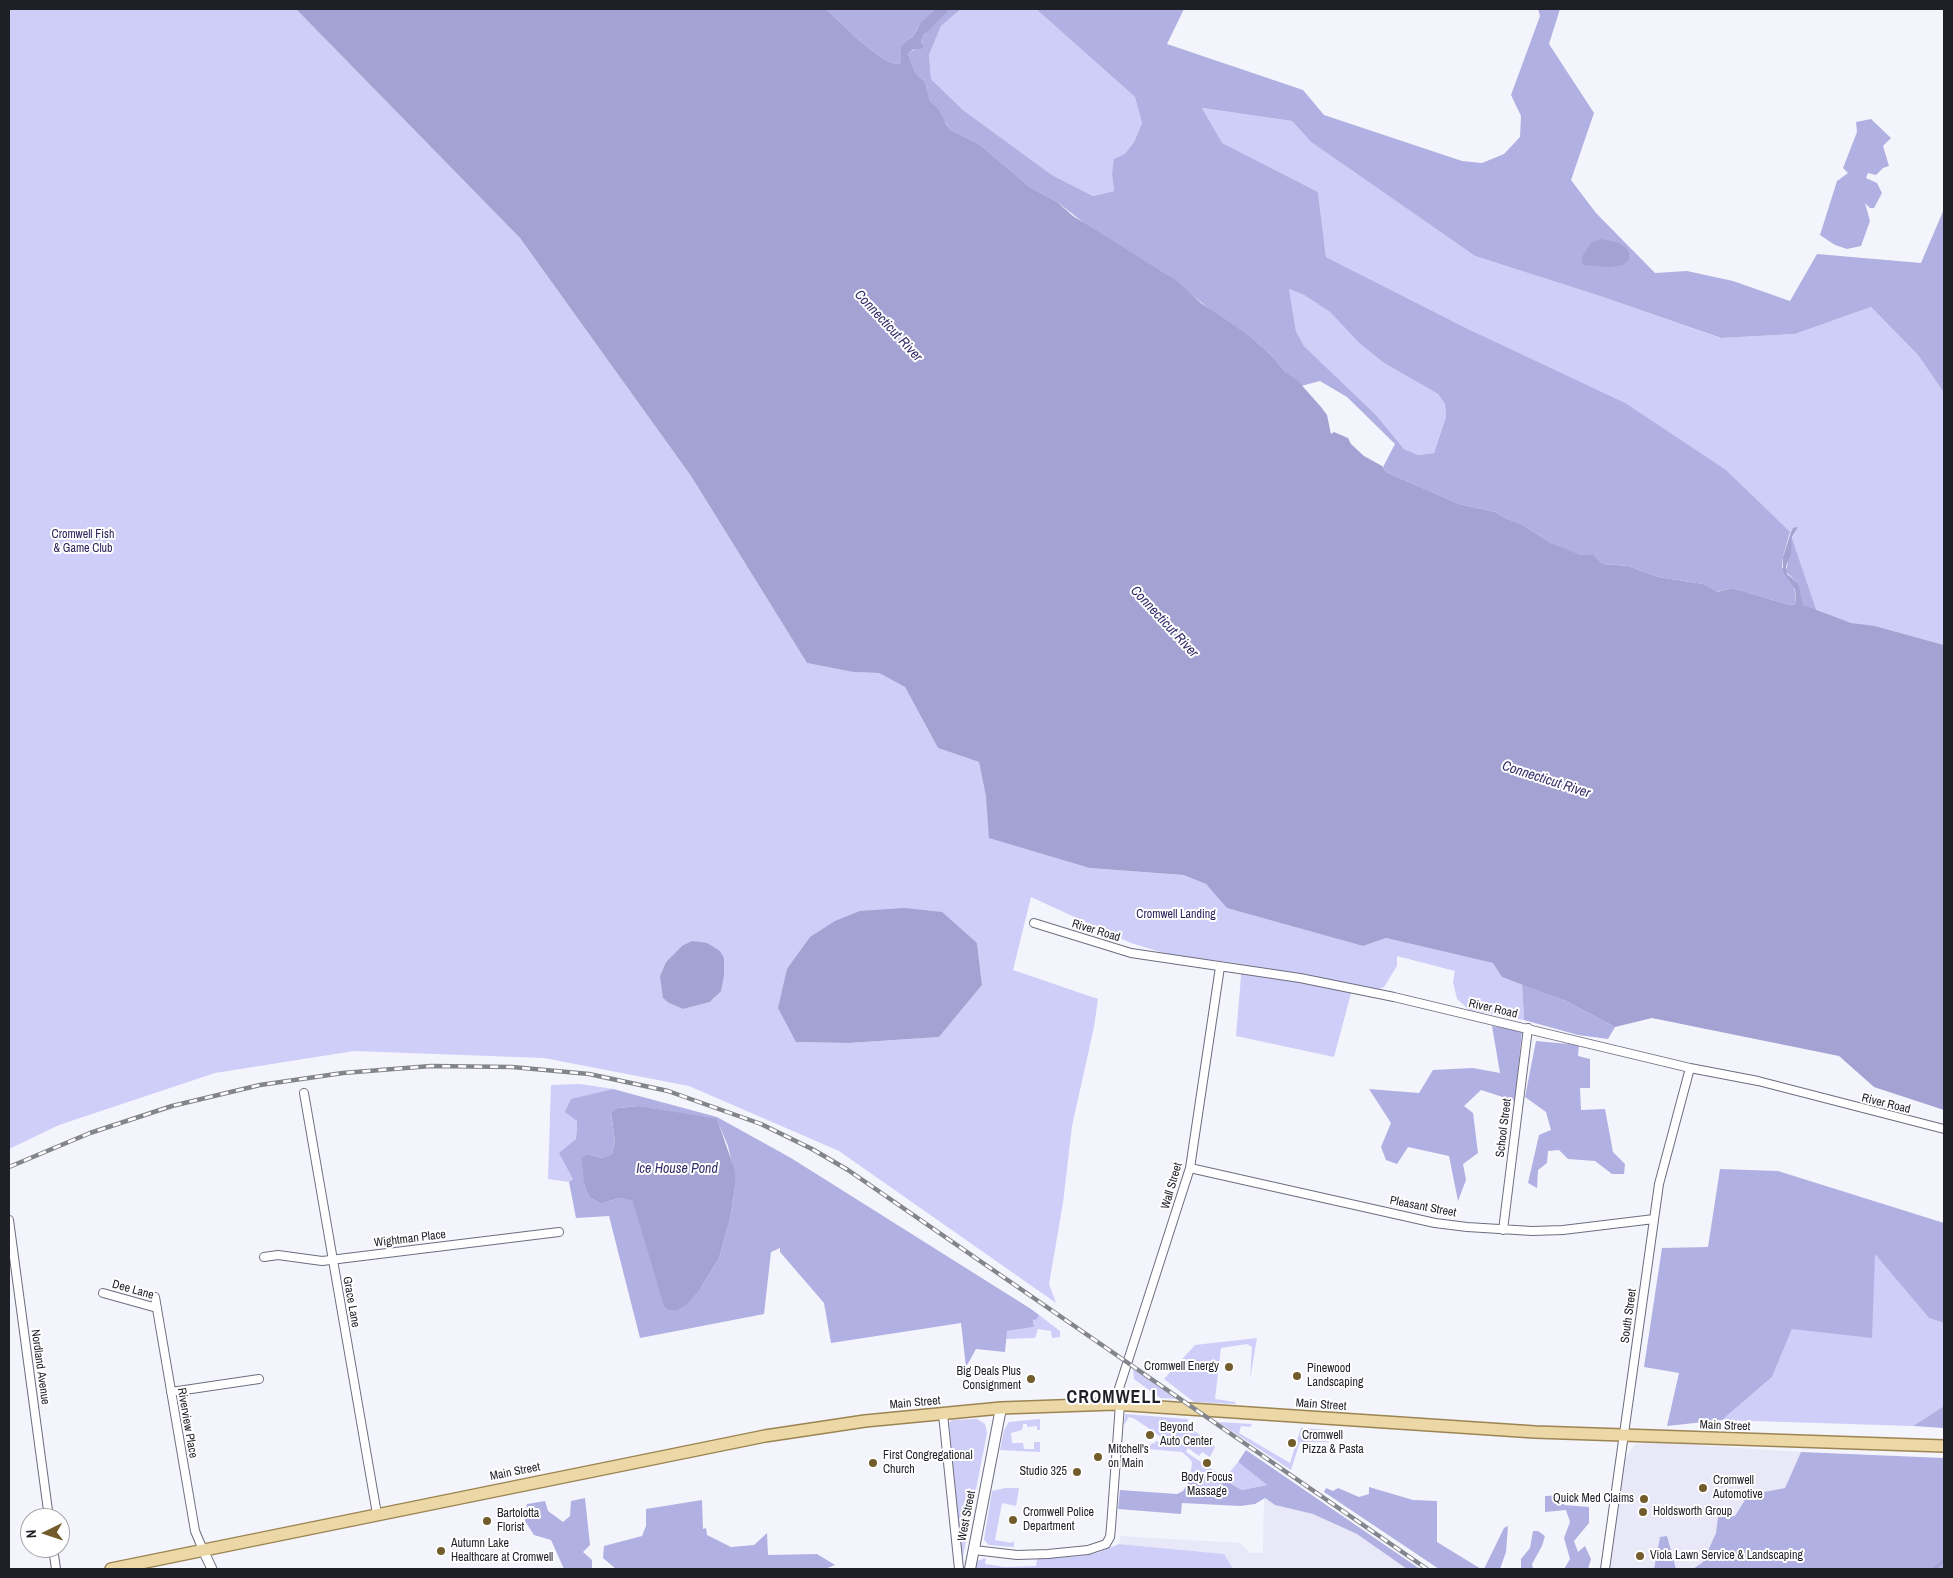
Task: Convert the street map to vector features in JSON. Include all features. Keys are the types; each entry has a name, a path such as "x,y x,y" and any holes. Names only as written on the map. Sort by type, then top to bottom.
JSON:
{"main road":[{"name":"Main Street","path":"111,1569 773,1434 865,1421 1001,1408 1117,1404 1463,1428 1944,1446"},
{"name":"West Street","path":"970,1569 1001,1408"}],"street":[{"name":"River Road","path":"1034,923 1131,953 1342,986 1528,1028 1690,1068 1758,1081 1944,1129"},
{"name":"Wall Street","path":"974,1550 1019,1555 1048,1554 1088,1550 1106,1544 1110,1537 1117,1404 1190,1168 1220,967"},
{"name":"School Street","path":"1503,1230 1528,1028"},
{"name":"South Street","path":"1605,1569 1654,1219 1668,1146 1690,1068"},
{"name":"Grace Lane","path":"304,1093 377,1514"},
{"name":"Pleasant Street","path":"1190,1168 1435,1223 1503,1230 1563,1230 1654,1219"},
{"name":"Nordland Avenue","path":"9,1220 48,1508"},
{"name":"Wightman Place","path":"264,1257 278,1255 314,1260 333,1260 559,1232"},
{"name":"Dee Lane","path":"104,1293 157,1308"},
{"name":"Riverview Place","path":"155,1297 195,1531 203,1550"},
{"path":"171,1392 259,1379"},
{"path":"943,1414 959,1569"},
{"path":"203,1550 212,1569"}],"shaded area":[{"path":"826,9 935,9 913,36 901,45 901,63 896,64 885,60 861,42"},
{"path":"950,9 961,9 941,26 929,55 931,79 963,110 1052,175 1093,196 1114,191 1112,174 1114,159 1125,154 1134,142 1142,123 1135,97 1036,9 1184,9 1167,44 1303,90 1324,115 1462,161 1482,163 1504,154 1520,137 1521,116 1511,95 1540,16 1538,9 1560,9 1549,44 1594,113 1571,180 1596,213 1655,273 1687,271 1733,281 1790,301 1817,254 1921,263 1944,209 1944,393 1918,355 1871,307 1795,334 1721,338 1603,297 1475,256 1311,142 1292,121 1202,108 1222,143 1318,192 1326,257 1472,331 1625,403 1726,470 1790,532 1782,567 1794,585 1796,604 1789,605 1733,588 1716,592 1703,584 1658,577 1628,566 1603,564 1594,555 1581,555 1567,550 1551,543 1521,524 1495,512 1459,504 1386,472 1383,467 1395,444 1347,397 1320,381 1301,386 1251,337 1219,317 1168,275 1089,227 1056,201 1031,188 979,144 951,130 941,117 938,108 930,101 925,82 915,72 908,54 922,44 921,40 930,27","holes":["1289,289 1304,295 1330,312 1359,343 1384,363 1438,394 1445,404 1446,417 1434,453 1418,455 1404,449 1376,415 1304,346 1296,331"]},
{"path":"1871,119 1891,138 1883,146 1889,166 1883,168 1876,175 1868,173 1866,178 1877,183 1882,193 1874,208 1870,208 1865,203 1870,221 1861,246 1847,249 1835,245 1820,235 1837,181 1848,173 1843,168 1857,132 1856,122"},
{"path":"1792,538 1817,612 1801,604 1798,583 1786,572"},
{"path":"1522,984 1566,1001 1615,1027 1608,1039 1578,1035 1524,1020"},
{"path":"1492,1026 1522,1031 1515,1101 1481,1090 1464,1106 1473,1113 1478,1153 1463,1164 1466,1180 1458,1201 1449,1156 1408,1147 1397,1164 1386,1160 1381,1147 1391,1123 1369,1089 1419,1093 1433,1070 1473,1068 1500,1073"},
{"path":"1536,1041 1579,1045 1578,1056 1590,1059 1590,1088 1580,1088 1581,1110 1605,1109 1613,1152 1625,1164 1624,1174 1612,1174 1595,1161 1568,1159 1559,1150 1548,1151 1547,1163 1538,1170 1537,1188 1528,1183 1539,1135 1551,1130 1546,1112 1525,1097"},
{"path":"613,1089 717,1117 791,1158 1031,1309 1039,1315 1037,1319 1033,1320 1034,1327 1007,1331 1005,1352 976,1349 966,1367 961,1323 831,1343 824,1303 780,1252 780,1248 771,1252 764,1314 640,1338 609,1216 576,1218 569,1182 573,1179 559,1153 576,1139 577,1121 565,1112 571,1099","holes":["640,1106 717,1120 728,1146 736,1181 730,1219 719,1258 700,1289 658,1285 632,1199 619,1198 601,1204 589,1197 584,1184 588,1154 602,1158 612,1154 615,1141 611,1114 618,1108"]},
{"path":"1720,1169 1778,1171 1944,1223 1944,1323 1929,1318 1875,1254 1872,1338 1792,1329 1772,1377 1722,1420 1667,1426 1679,1373 1644,1367 1662,1248 1708,1247"},
{"path":"1944,1406 1944,1428 1913,1426"},
{"path":"1649,1442 1801,1452 1785,1488 1748,1495 1735,1516 1718,1517 1716,1533 1703,1563 1693,1569 1676,1569 1667,1536 1660,1537 1654,1569 1609,1569 1618,1495 1626,1458 1634,1445"},
{"path":"1246,1450 1420,1569 1407,1569 1357,1534 1313,1514 1275,1505 1265,1498 1255,1504 1240,1506 1182,1503 1181,1514 1118,1509 1120,1490 1177,1494 1183,1491 1190,1480 1209,1491 1226,1481 1242,1490 1267,1485 1238,1462"},
{"path":"1801,1452 1944,1458 1944,1569 1693,1569 1703,1562 1716,1533 1718,1517 1735,1516 1748,1495 1785,1488"},
{"path":"1369,1487 1413,1500 1437,1501 1437,1542 1481,1569 1439,1569 1324,1492 1326,1488 1333,1491 1338,1488 1359,1497 1369,1494"},
{"path":"1564,1495 1564,1505 1589,1507 1589,1523 1574,1541 1578,1552 1585,1546 1591,1559 1588,1569 1564,1569 1570,1559 1564,1538 1570,1522 1566,1510 1545,1512 1545,1496"},
{"path":"585,1498 590,1545 583,1552 592,1560 592,1569 564,1569 551,1540 534,1535 525,1521 527,1504 545,1501 548,1511 563,1522 570,1516 571,1501"},
{"path":"1264,1498 1275,1505 1313,1514 1357,1534 1407,1569 1233,1569 1224,1554 1119,1544 1120,1536 1240,1543 1250,1553 1263,1553"},
{"path":"702,1500 703,1529 706,1528 707,1535 731,1547 754,1545 767,1533 768,1555 817,1554 835,1565 825,1569 616,1569 603,1558 604,1546 642,1536 646,1526 646,1509"},
{"path":"1508,1526 1506,1552 1500,1569 1484,1569 1504,1528"},
{"path":"1533,1531 1538,1531 1545,1536 1542,1546 1532,1564 1533,1569 1521,1569 1521,1559 1530,1548"},
{"path":"1667,1536 1676,1569 1654,1569 1660,1537"}],"green space":[{"path":"9,9 296,9 520,238 691,476 807,663 853,672 879,673 905,687 938,748 979,762 986,797 1090,868 1182,875 1206,884 1228,908 1363,946 1386,938 1494,963 1502,977 1522,984 1524,1020 1469,1010 1457,999 1453,982 1455,971 1397,956 1397,966 1384,987 1376,990 1353,986 1334,1057 1236,1036 1242,964 1167,954 1131,943 1031,897 1013,970 1098,999 1094,1027 1072,1126 1063,1203 1049,1284 1056,1303 839,1151 689,1086 544,1058 354,1051 215,1073 59,1125 9,1149","holes":["977,942 982,985 939,1037 849,1043 796,1042","682,946 716,997 710,1002 683,1009 669,1003 660,976 666,962"]},
{"path":"961,9 1036,9 1135,97 1142,123 1134,142 1112,174 1114,191 1093,196 1052,175 963,110 931,79 929,55 941,26"},
{"path":"1202,108 1292,121 1311,142 1475,256 1603,297 1720,338 1795,334 1871,307 1918,355 1944,393 1944,645 1875,626 1856,625 1817,612 1792,538 1797,529 1793,528 1790,534 1726,470 1472,331 1326,257 1318,192 1221,143"},
{"path":"1289,289 1304,295 1330,312 1359,343 1384,363 1438,394 1445,404 1446,417 1434,453 1418,455 1404,449 1376,415 1304,346 1296,331"},
{"path":"580,1084 613,1089 571,1100 577,1121 573,1179 569,1182 548,1179 551,1085"},
{"path":"1875,1253 1929,1318 1944,1323 1944,1406 1913,1426 1722,1420 1772,1377 1792,1329"},
{"path":"1039,1315 1060,1331 1060,1337 1052,1338 1051,1331 1038,1329 1035,1338 1005,1339 1007,1331 1034,1327 1033,1319 1037,1319"},
{"path":"1257,1338 1250,1379 1252,1347 1247,1344 1221,1348 1215,1399 1235,1402 1236,1404 1194,1402 1164,1379 1195,1345"},
{"path":"1133,1369 1179,1399 1160,1398 1134,1379"},
{"path":"1125,1414 1188,1419 1187,1425 1215,1447 1210,1457 1202,1452 1199,1456 1188,1448 1186,1452 1225,1478 1238,1462 1267,1485 1242,1490 1226,1481 1209,1491 1190,1480 1192,1462 1189,1458 1182,1452 1148,1449 1152,1443 1154,1444 1156,1441 1161,1443 1164,1439 1135,1419 1129,1417 1124,1425"},
{"path":"977,1419 985,1424 987,1433 962,1561 949,1423 952,1420"},
{"path":"1040,1419 1040,1430 1037,1430 1037,1426 1027,1427 1027,1424 1023,1424 1022,1430 1011,1433 1012,1443 1023,1443 1024,1449 1034,1449 1034,1442 1040,1442 1040,1452 1000,1450 1004,1430 1009,1422"},
{"path":"1218,1422 1252,1424 1250,1427 1241,1426 1239,1433 1290,1463 1301,1428 1329,1430 1328,1442 1300,1442 1291,1470"},
{"path":"1005,1488 1019,1488 1016,1506 1002,1503 995,1540 1011,1543 1014,1541 1014,1547 989,1545 984,1540 992,1491"},
{"path":"1119,1544 1224,1554 1233,1569 975,1569 977,1561 986,1558 985,1564 1005,1567 1036,1566 1037,1559 1081,1556 1097,1553"}],"water":[{"name":"Connecticut River","path":"296,9 826,9 861,42 885,60 896,64 901,63 901,45 913,36 921,23 935,9 950,9 924,35 921,41 923,47 921,49 914,49 908,54 915,72 925,82 930,101 938,108 951,130 979,144 1031,188 1056,201 1073,216 1176,280 1201,303 1251,337 1273,357 1285,372 1298,381 1321,407 1327,415 1331,434 1334,432 1348,438 1351,444 1364,456 1382,466 1386,472 1459,504 1495,512 1521,524 1551,543 1581,555 1594,555 1603,564 1628,566 1658,577 1703,584 1717,592 1733,588 1789,605 1796,604 1795,589 1783,572 1783,557 1793,528 1798,527 1792,537 1791,554 1786,566 1787,574 1798,583 1803,605 1851,623 1875,626 1944,645 1944,1110 1874,1087 1839,1056 1652,1018 1615,1027 1566,1001 1502,977 1493,963 1386,938 1363,946 1227,908 1206,884 1183,875 1090,868 989,838 986,797 979,762 938,748 905,687 879,673 853,672 807,663 691,476 520,238"},
{"path":"1602,239 1619,243 1625,247 1629,251 1629,260 1623,265 1610,267 1584,265 1582,262 1583,255 1592,242"},
{"path":"904,908 942,912 977,943 982,985 939,1037 849,1043 796,1042 778,1008 787,969 810,937 835,921 860,911"},
{"path":"692,941 707,943 720,951 724,958 724,975 721,991 710,1002 683,1009 663,998 660,976 666,962 682,946"},
{"name":"Ice House Pond","path":"640,1106 717,1119 734,1168 736,1181 730,1219 719,1258 700,1289 686,1305 677,1310 669,1310 664,1306 632,1200 619,1198 601,1204 589,1197 584,1184 582,1158 588,1154 602,1158 612,1154 615,1141 611,1113 618,1108"}],"waterway":[{"path":"1934,1569 1944,1560"}],"railway":[{"path":"9,1167 90,1133 172,1106 260,1085 343,1073 431,1066 512,1067 589,1074 668,1091 761,1124 812,1149 848,1170 1427,1569"}],"place":[{"name":"Cromwell Energy","path":"1229,1367"},
{"name":"Pinewood Landscaping","path":"1297,1376"},
{"name":"Big Deals Plus Consignment","path":"1031,1379"},
{"name":"Beyond Auto Center","path":"1150,1435"},
{"name":"Cromwell Pizza & Pasta","path":"1292,1443"},
{"name":"Mitchell's on Main","path":"1098,1457"},
{"name":"First Congregational Church","path":"873,1463"},
{"name":"Body Focus Massage","path":"1207,1463"},
{"name":"Studio 325","path":"1077,1472"},
{"name":"Cromwell Automotive","path":"1703,1488"},
{"name":"Quick Med Claims","path":"1644,1499"},
{"name":"Holdsworth Group","path":"1643,1512"},
{"name":"Cromwell Police Department","path":"1013,1520"},
{"name":"Bartolotta Florist","path":"487,1521"},
{"name":"Autumn Lake Healthcare at Cromwell","path":"441,1551"},
{"name":"Viola Lawn Service & Landscaping","path":"1640,1556"}],"district":[{"name":"CROMWELL","path":"1114,1398"}],"park label":[{"name":"Cromwell Fish & Game Club","path":"83,542"},
{"name":"Cromwell Landing","path":"1176,915"}]}
